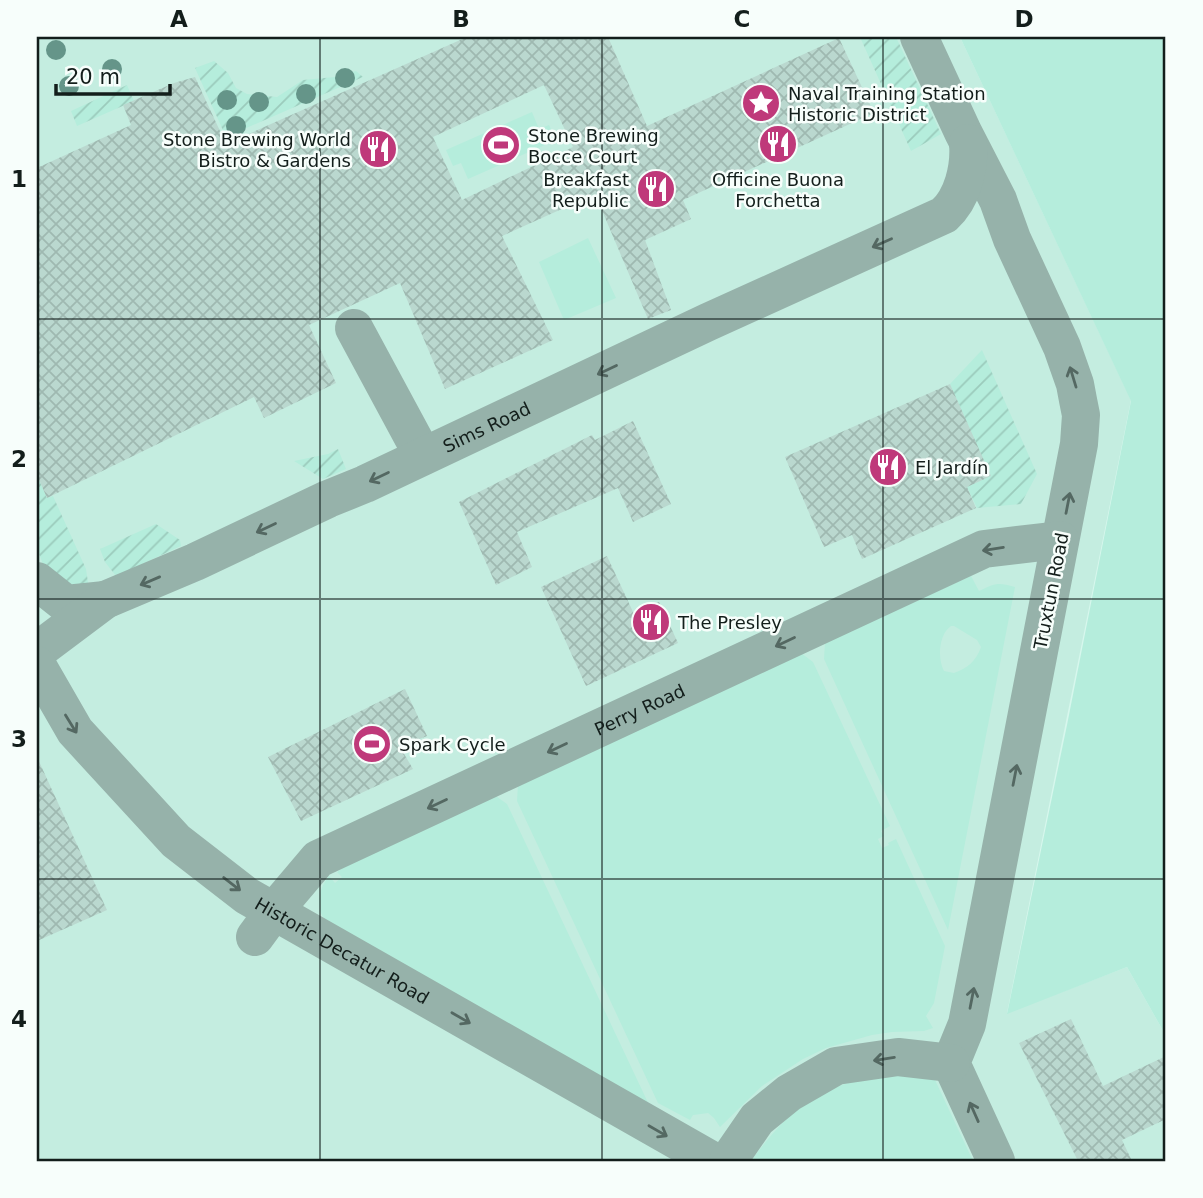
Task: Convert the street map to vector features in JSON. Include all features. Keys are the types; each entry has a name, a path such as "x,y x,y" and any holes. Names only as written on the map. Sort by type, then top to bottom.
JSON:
{"street":[{"name":"Truxtun Road","path":"919,37 968,143 998,200 1012,239 1062,346 1075,384 1080,430 967,1024 951,1063"},
{"path":"944,215 954,203 963,183 969,154 968,143"},
{"path":"944,215 960,215 980,220 1012,239"},
{"name":"Sims Road","path":"37,651 106,600 195,562 708,322 944,215"},
{"path":"354,328 423,456"},
{"name":"Perry Road","path":"264,924 318,859 984,549 1060,540"},
{"path":"37,581 66,604 106,600"},
{"name":"Historic Decatur Road","path":"37,665 75,732 176,841 247,896 264,924 713,1161"},
{"path":"728,1161 757,1119 789,1093 836,1066 898,1057 951,1063 996,1161"}],"shaded area":[{"path":"37,37 960,37 1131,400 1007,1013 1127,967 1166,1036 1166,1161 37,1161"},
{"path":"860,37 896,37 941,134 911,151"},
{"path":"960,37 1166,37 1166,1036 1127,967 1007,1014 1131,401"},
{"path":"214,61 228,73 236,88 247,94 277,97 303,80 335,77 356,71 363,77 226,137 195,68"},
{"path":"127,85 134,101 77,126 71,111"},
{"name":"Stone Brewing Bocce Court","path":"532,112 539,129 549,125 556,140 468,179 461,163 453,166 446,150"},
{"path":"588,238 616,298 564,320 539,262"},
{"path":"982,350 1037,474 1021,504 977,508 967,487 990,476 950,384"},
{"path":"338,449 346,469 323,479 294,461 328,454"},
{"path":"37,475 47,498 53,496 86,569 89,589 83,591 45,570 37,548"},
{"path":"156,524 180,540 181,546 116,576 105,562 100,549"},
{"path":"971,576 979,591 997,584 1015,587 948,930 824,659 825,642","holes":["954,626 977,640 981,647 971,663 954,673 944,671 940,653 944,635"]},
{"path":"801,653 813,662 890,826 881,831 884,836 878,839 882,848 896,839 945,946 934,1003 926,1016 933,1028 872,1035 826,1048 803,1059 762,1086 720,1127 708,1113 693,1115 690,1120 658,1103 517,801 518,784"},
{"path":"493,794 507,804 651,1109 332,926 323,917 319,907 320,896 329,876 335,883 342,877 337,872 349,863"},
{"path":"893,1071 935,1080 973,1161 751,1161 784,1122 815,1097 842,1085"}],"building":[{"path":"467,37 608,37 647,126 839,38 874,113 683,200 691,219 645,240 671,310 648,319 595,194 502,236 553,340 445,389 400,283 309,325 336,383 264,418 254,397 47,498 37,475 37,168 131,125 123,105 195,77 226,144","holes":["544,85 573,147 462,200 433,137"]},
{"name":"El Jardín","path":"950,384 991,476 967,487 976,508 862,559 852,535 824,547 785,457"},
{"path":"633,421 671,504 633,522 618,488 517,532 532,567 496,585 459,502 592,435 595,440"},
{"path":"607,556 634,614 659,602 678,643 586,686 541,587"},
{"path":"405,689 427,736 400,747 413,769 301,821 268,757"},
{"path":"37,757 107,910 37,941"},
{"path":"1071,1019 1103,1086 1166,1056 1166,1119 1122,1140 1132,1161 1078,1161 1019,1043"}],"place":[{"name":"Naval Training Station Historic District","path":"761,103"},
{"name":"Officine Buona Forchetta","path":"778,144"},
{"name":"Stone Brewing Bocce Court","path":"501,145"},
{"name":"Stone Brewing World Bistro & Gardens","path":"378,149"},
{"name":"Breakfast Republic","path":"656,189"},
{"name":"El Jardín","path":"888,467"},
{"name":"The Presley","path":"651,622"},
{"name":"Spark Cycle","path":"372,744"}]}
